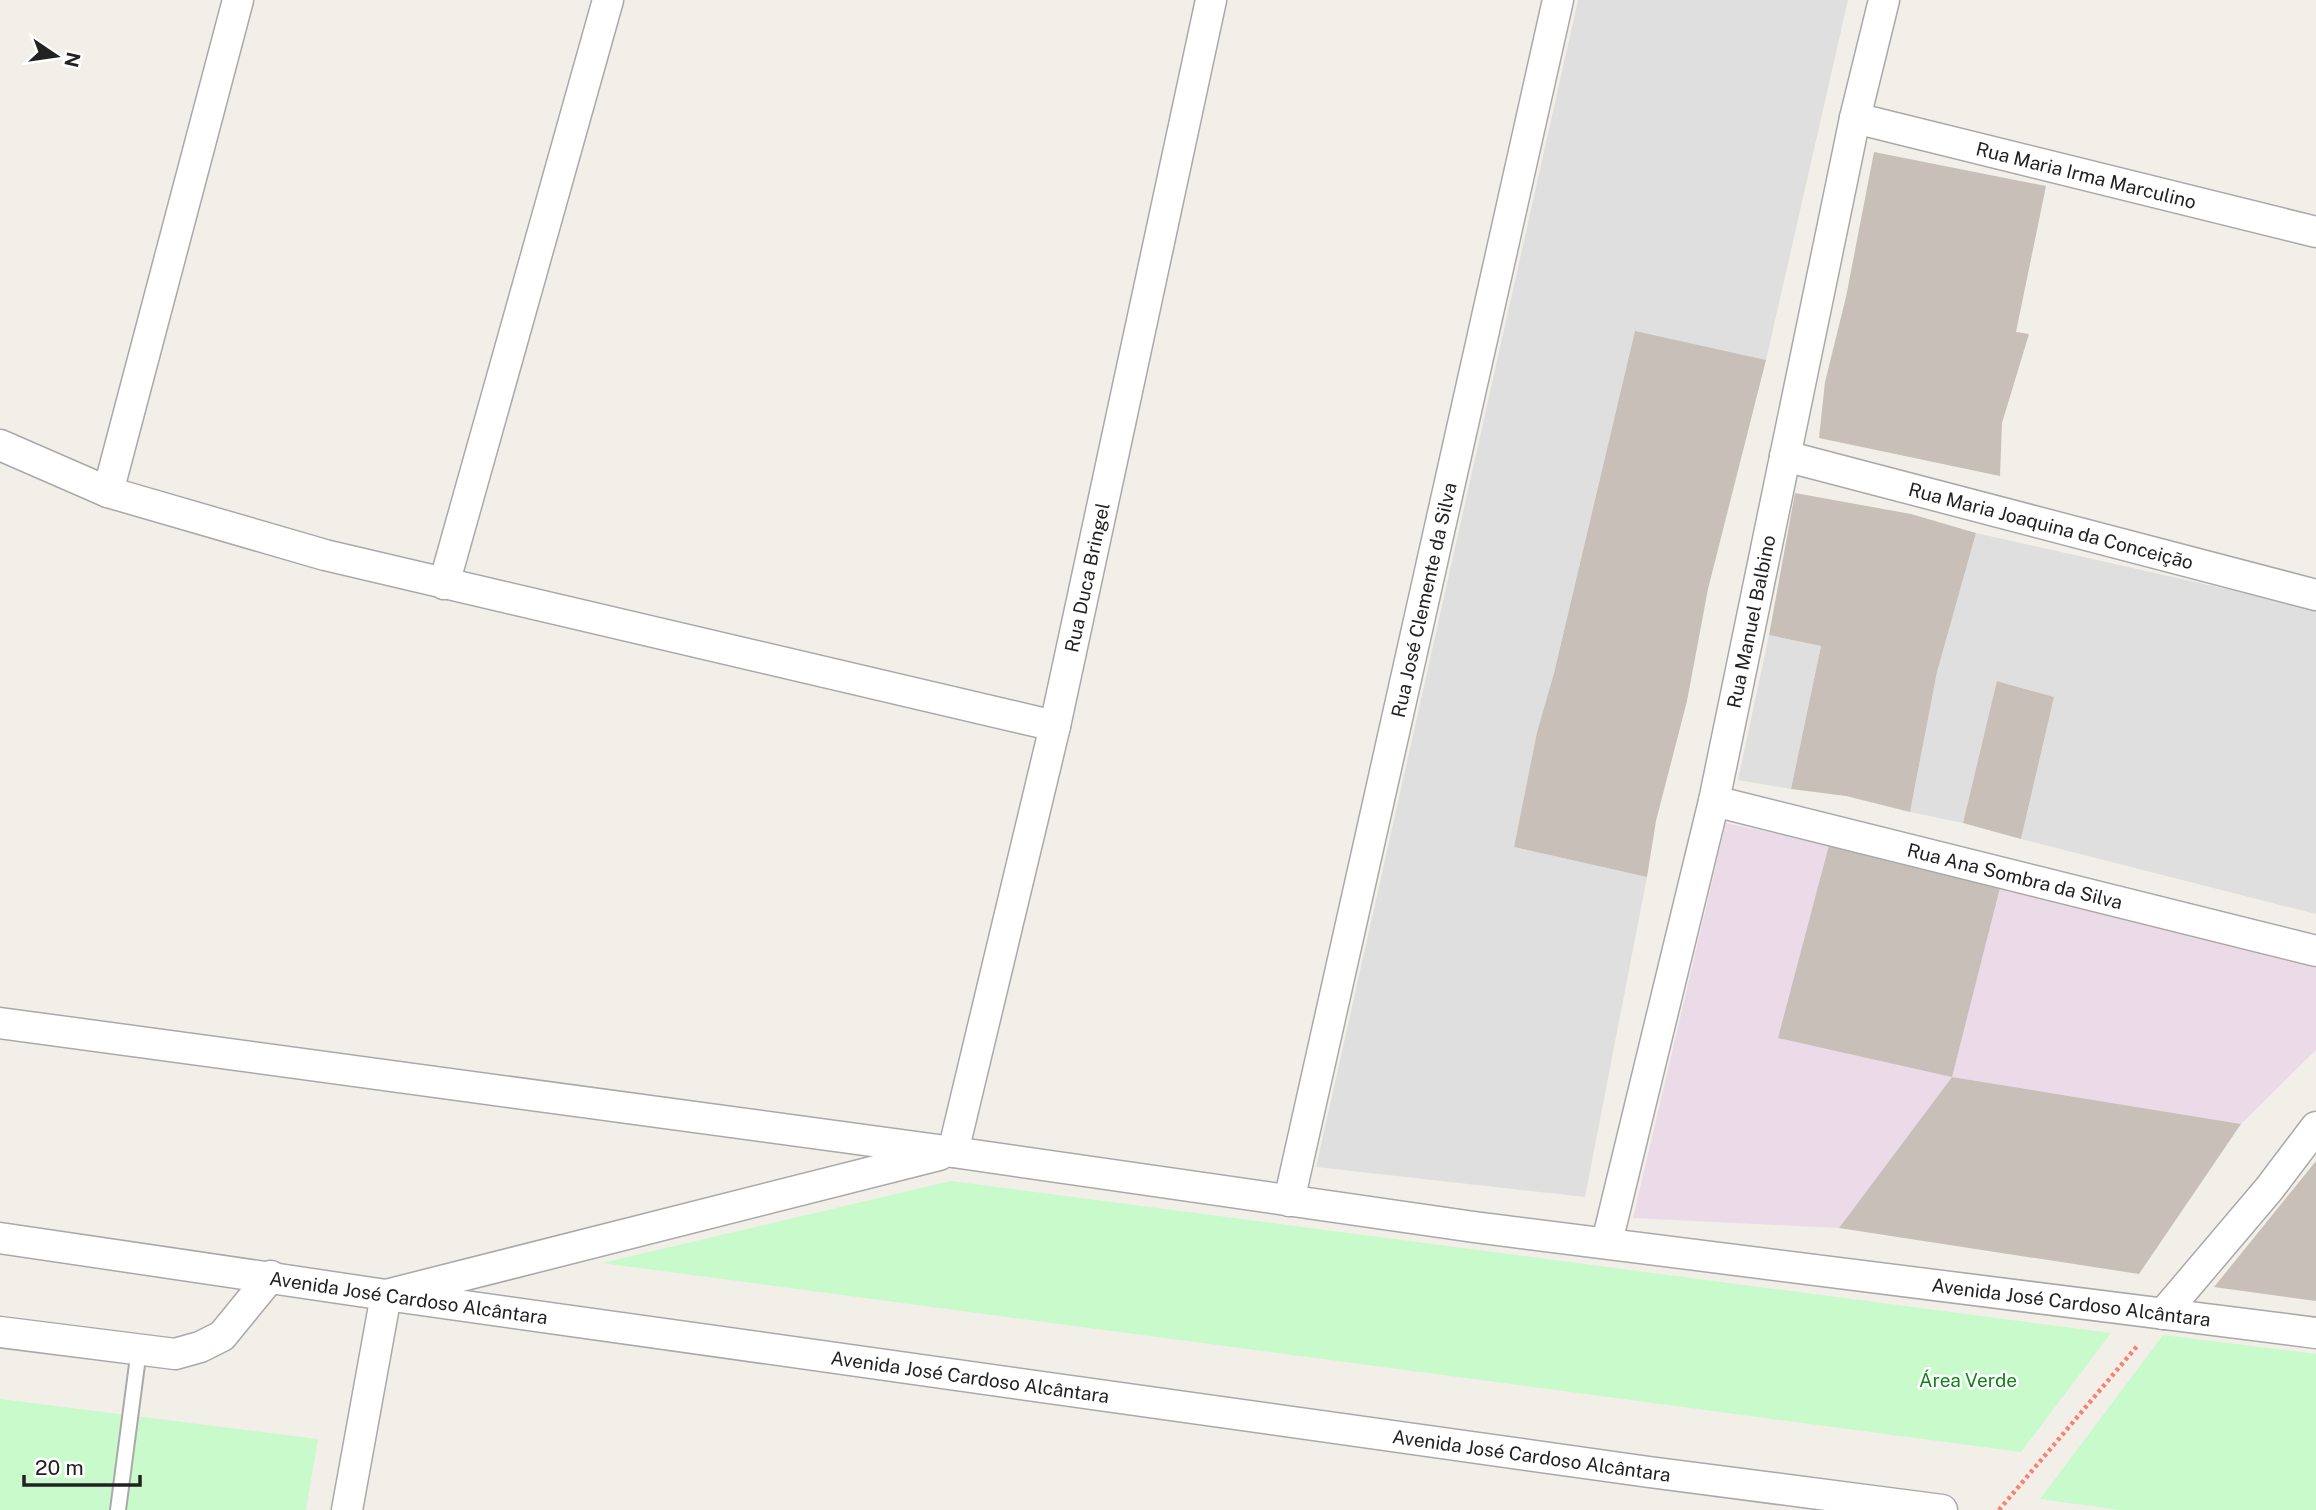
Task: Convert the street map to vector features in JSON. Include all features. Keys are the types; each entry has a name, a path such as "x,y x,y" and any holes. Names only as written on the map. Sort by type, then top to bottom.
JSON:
{"street":[{"path":"108,492 238,0"},
{"path":"444,584 608,0"},
{"name":"Rua Duca Bringel","path":"953,1152 1055,726 1211,0"},
{"name":"Rua José Clemente da Silva","path":"1289,1200 1558,0"},
{"name":"Rua Manuel Balbino","path":"1607,1242 1714,801 1855,118 1884,0"},
{"name":"Rua Maria Irma Marculino","path":"1855,118 2316,232"},
{"path":"0,445 108,492 325,555 1055,726"},
{"name":"Rua Maria Joaquina da Conceição","path":"1785,456 2316,595"},
{"name":"Rua Ana Sombra da Silva","path":"1714,801 2316,951"},
{"name":"Avenida José Cardoso Alcântara","path":"0,1023 953,1152 1474,1227 2316,1333"},
{"path":"2163,1314 2270,1189 2316,1127"},
{"path":"347,1510 386,1295 953,1152"},
{"name":"Avenida José Cardoso Alcântara","path":"0,1238 386,1295 1649,1472 1942,1510"},
{"path":"0,1332 175,1353 200,1348 222,1336 271,1276"}],"lane":[{"path":"118,1510 139,1349"}],"path":[{"path":"1999,1510 2163,1314"}],"shaded area":[{"path":"1578,0 1848,0 1766,360 1635,332 1554,673 1537,732 1514,847 1647,877 1585,1197 1316,1167"},
{"path":"1976,533 2316,609 2316,914 2021,839 2054,697 1998,681 1963,823 1910,812 1937,672"},
{"path":"1769,635 1821,646 1791,789 1738,780"},
{"path":"1726,823 1829,845 1779,1037 1952,1076 2000,888 2316,968 2316,1050 2241,1124 1952,1077 1839,1228 1633,1218"}],"green space":[{"name":"Área Verde","path":"951,1181 2111,1333 2021,1452 602,1263"},
{"path":"2163,1335 2316,1354 2316,1510 2119,1510 2040,1499"},
{"path":"0,1399 318,1439 306,1510 0,1510"}],"building":[{"path":"1874,152 2046,186 2016,332 2029,334 2002,423 2000,476 1819,438 1825,382 1846,297"},
{"path":"1635,331 1766,360 1708,589 1687,701 1656,821 1647,877 1514,847 1537,732 1554,673"},
{"path":"1795,493 1911,514 1976,533 1937,672 1910,812 1846,796 1791,789 1821,646 1769,635"},
{"path":"1997,681 2054,697 2021,839 1963,823"},
{"path":"1829,845 2000,888 1952,1077 1778,1038"},
{"path":"1952,1077 2241,1124 2139,1274 1839,1228"},
{"path":"2316,1161 2316,1301 2214,1287"}]}
